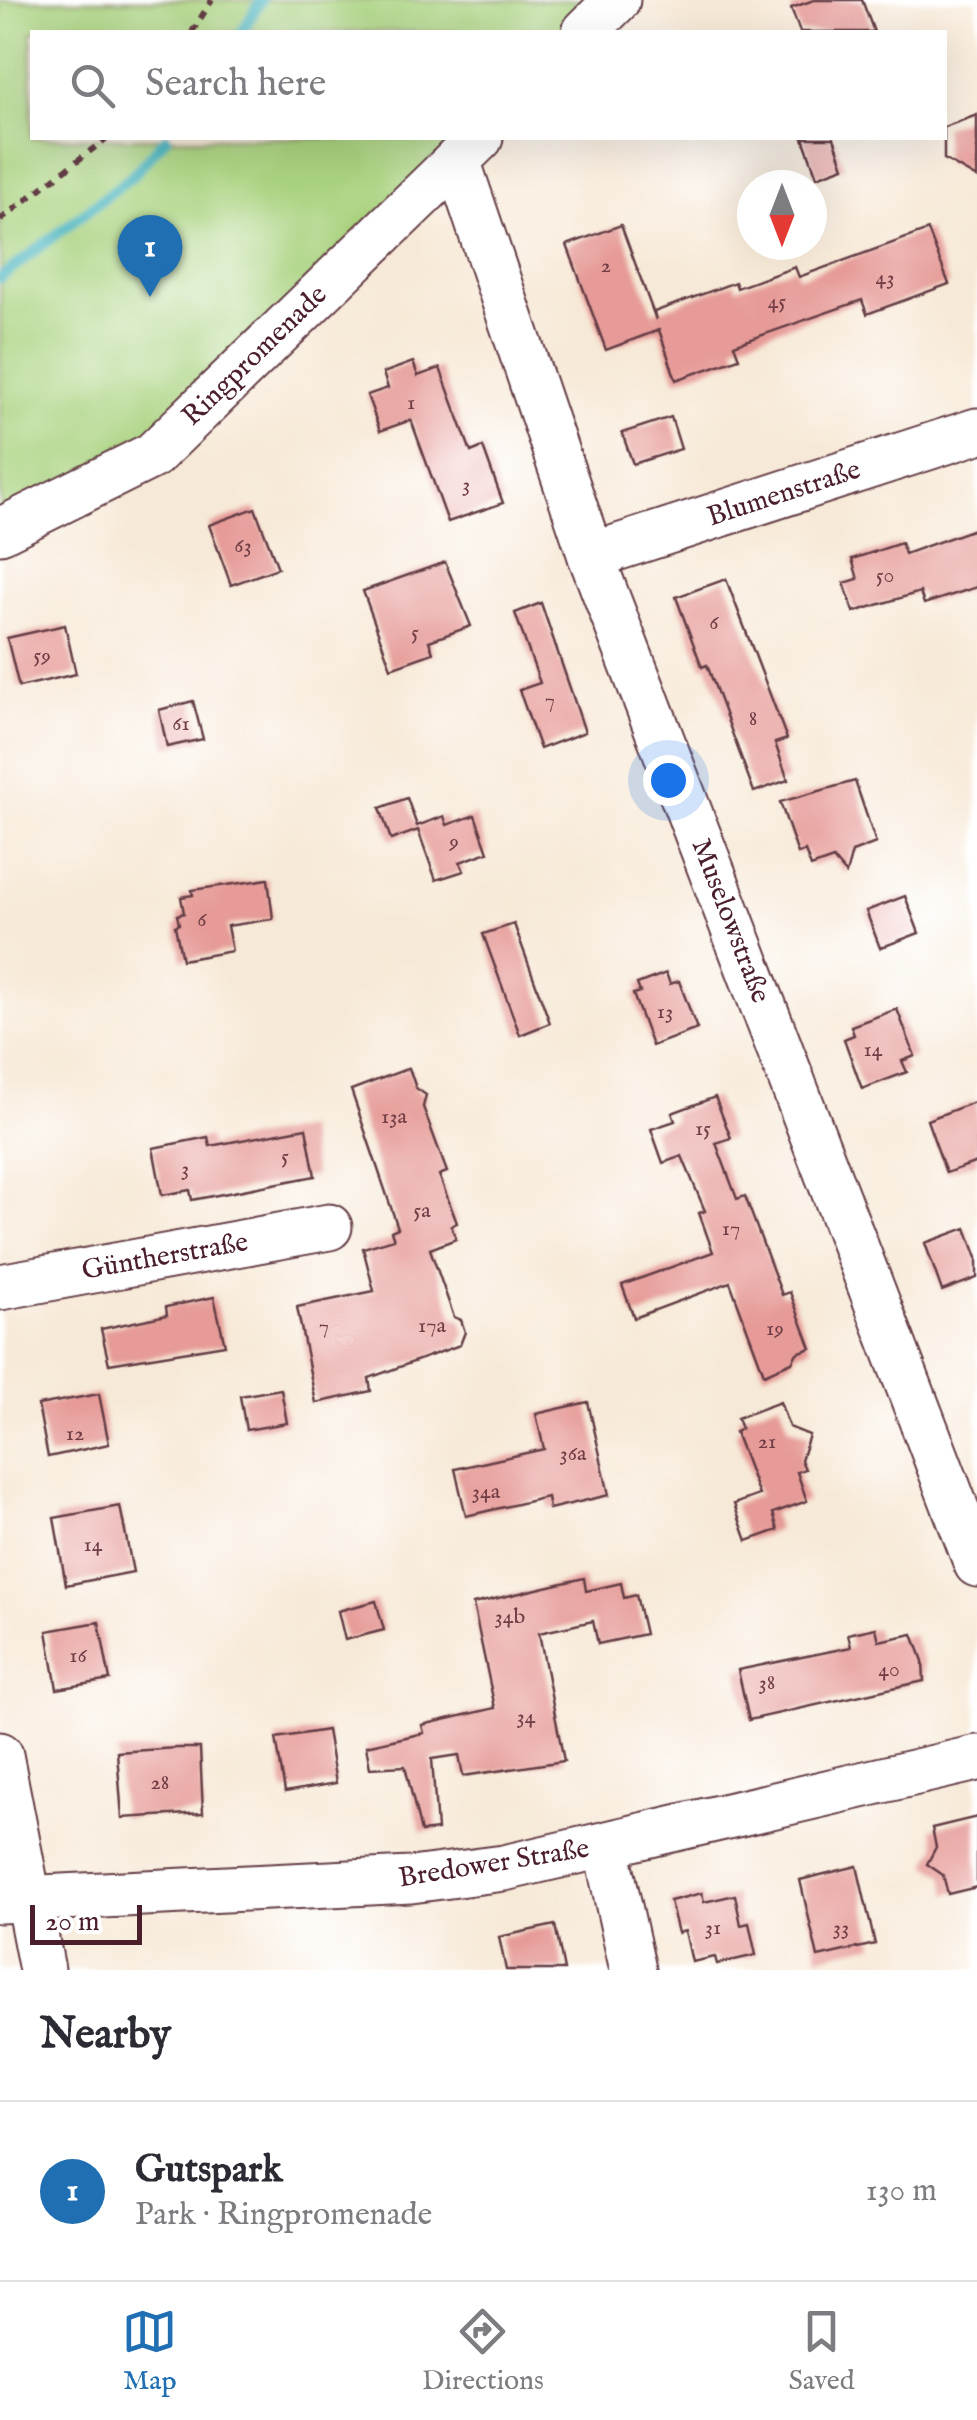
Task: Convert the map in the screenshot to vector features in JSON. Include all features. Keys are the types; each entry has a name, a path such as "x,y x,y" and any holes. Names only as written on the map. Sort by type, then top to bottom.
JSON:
{"street":[{"path":"587,30 617,0"},
{"name":"Ringpromenade","path":"0,531 153,455 468,149"},
{"name":"Muselowstraße","path":"468,149 591,556 977,1564"},
{"name":"Blumenstraße","path":"591,556 977,431"},
{"name":"Güntherstraße","path":"0,1288 329,1227"},
{"path":"0,1756 14,1899 42,1970"},
{"name":"Bredower Straße","path":"14,1899 411,1880 504,1868 977,1758"},
{"path":"606,1847 634,1970"}],"path":[{"path":"193,30 212,0"},
{"path":"0,220 104,140"}],"green space":[{"path":"0,0 599,0 568,30 30,30 30,140 457,140 150,446 0,514"}],"building":[{"path":"814,0 862,0 873,30 799,30 791,8"},
{"path":"977,115 977,178 944,159 947,126"},
{"path":"804,140 835,140 844,167 827,173 827,170 814,170"},
{"path":"621,225 656,320 654,312 735,282 737,288 795,267 799,277 928,230 949,284 867,314 862,300 734,345 739,358 676,380 659,330 606,350 567,245"},
{"path":"413,362 418,376 440,368 471,452 483,447 503,503 448,522 411,420 380,431 367,395 388,388 383,373"},
{"path":"671,417 681,449 633,464 622,433"},
{"path":"255,508 278,568 231,585 209,525"},
{"path":"977,528 977,587 924,604 920,592 854,612 844,583 858,579 852,559 901,543 905,554"},
{"path":"445,562 471,626 429,641 433,653 391,668 363,591"},
{"path":"726,579 787,739 775,743 788,780 754,792 707,665 702,667 676,597"},
{"path":"541,603 585,732 540,749 519,690 540,683 515,613"},
{"path":"65,625 76,674 19,687 7,638"},
{"path":"193,701 203,739 167,747 159,710"},
{"path":"855,781 876,843 852,852 846,874 833,859 811,867 805,851 798,854 780,802"},
{"path":"407,798 417,826 444,816 447,825 475,815 488,852 460,862 464,871 436,880 418,830 391,840 380,808"},
{"path":"268,879 273,919 227,926 232,951 182,960 175,926 179,924 177,915 184,913 181,897 193,895 192,890"},
{"path":"905,896 919,933 880,948 866,911"},
{"path":"514,924 550,1023 520,1035 483,934"},
{"path":"666,973 670,984 679,981 697,1029 652,1046 633,994 640,992 637,984"},
{"path":"897,1009 915,1056 902,1061 907,1072 862,1089 844,1039 854,1035 851,1026"},
{"path":"409,1068 416,1088 426,1095 423,1107 447,1172 439,1175 457,1223 451,1226 456,1239 430,1249 454,1317 461,1320 465,1332 460,1345 369,1378 371,1391 316,1403 297,1307 374,1291 363,1248 394,1239 391,1231 398,1228 351,1090"},
{"path":"715,1097 731,1138 716,1143 737,1199 745,1196 782,1295 790,1292 811,1348 797,1353 792,1362 764,1374 730,1282 634,1318 622,1285 713,1252 699,1213 705,1211 682,1156 663,1163 651,1129 675,1121 672,1113"},
{"path":"977,1101 977,1162 946,1173 927,1120"},
{"path":"306,1128 315,1176 192,1200 190,1190 162,1195 153,1148 208,1137 210,1146"},
{"path":"966,1228 977,1258 977,1278 942,1291 925,1243"},
{"path":"214,1297 225,1345 109,1364 101,1329 167,1315 166,1307"},
{"path":"281,1389 287,1423 246,1430 240,1396"},
{"path":"99,1394 109,1444 48,1457 38,1405"},
{"path":"588,1402 609,1495 549,1509 547,1497 466,1516 455,1469 544,1449 536,1414"},
{"path":"780,1402 789,1427 809,1435 801,1460 805,1469 797,1472 807,1501 773,1513 778,1530 747,1541 734,1504 759,1495 735,1432 741,1429 737,1418"},
{"path":"120,1506 133,1572 66,1585 54,1518"},
{"path":"584,1578 586,1591 621,1583 624,1598 636,1595 645,1634 598,1644 593,1621 539,1633 564,1761 463,1776 459,1755 432,1759 437,1830 421,1832 405,1766 370,1768 366,1746 424,1733 422,1725 495,1708 473,1604"},
{"path":"376,1601 384,1630 345,1640 338,1611"},
{"path":"99,1622 110,1680 57,1689 47,1631"},
{"path":"876,1628 879,1641 913,1634 923,1661 924,1681 749,1720 738,1670 851,1647 848,1634"},
{"path":"327,1730 336,1783 285,1792 276,1738"},
{"path":"200,1748 203,1813 122,1818 117,1752"},
{"path":"977,1817 977,1887 948,1894 943,1875 927,1864 936,1847 932,1828"},
{"path":"857,1866 875,1944 818,1957 800,1880"},
{"path":"702,1893 704,1902 735,1895 741,1925 749,1923 756,1955 717,1964 715,1957 692,1962 685,1931 678,1933 670,1901"},
{"path":"555,1925 564,1970 506,1970 499,1937"}],"waterway":[{"path":"243,30 261,0"},
{"path":"0,278 132,176 164,140"}],"place":[{"name":"Gutspark","path":"150,297"}]}
